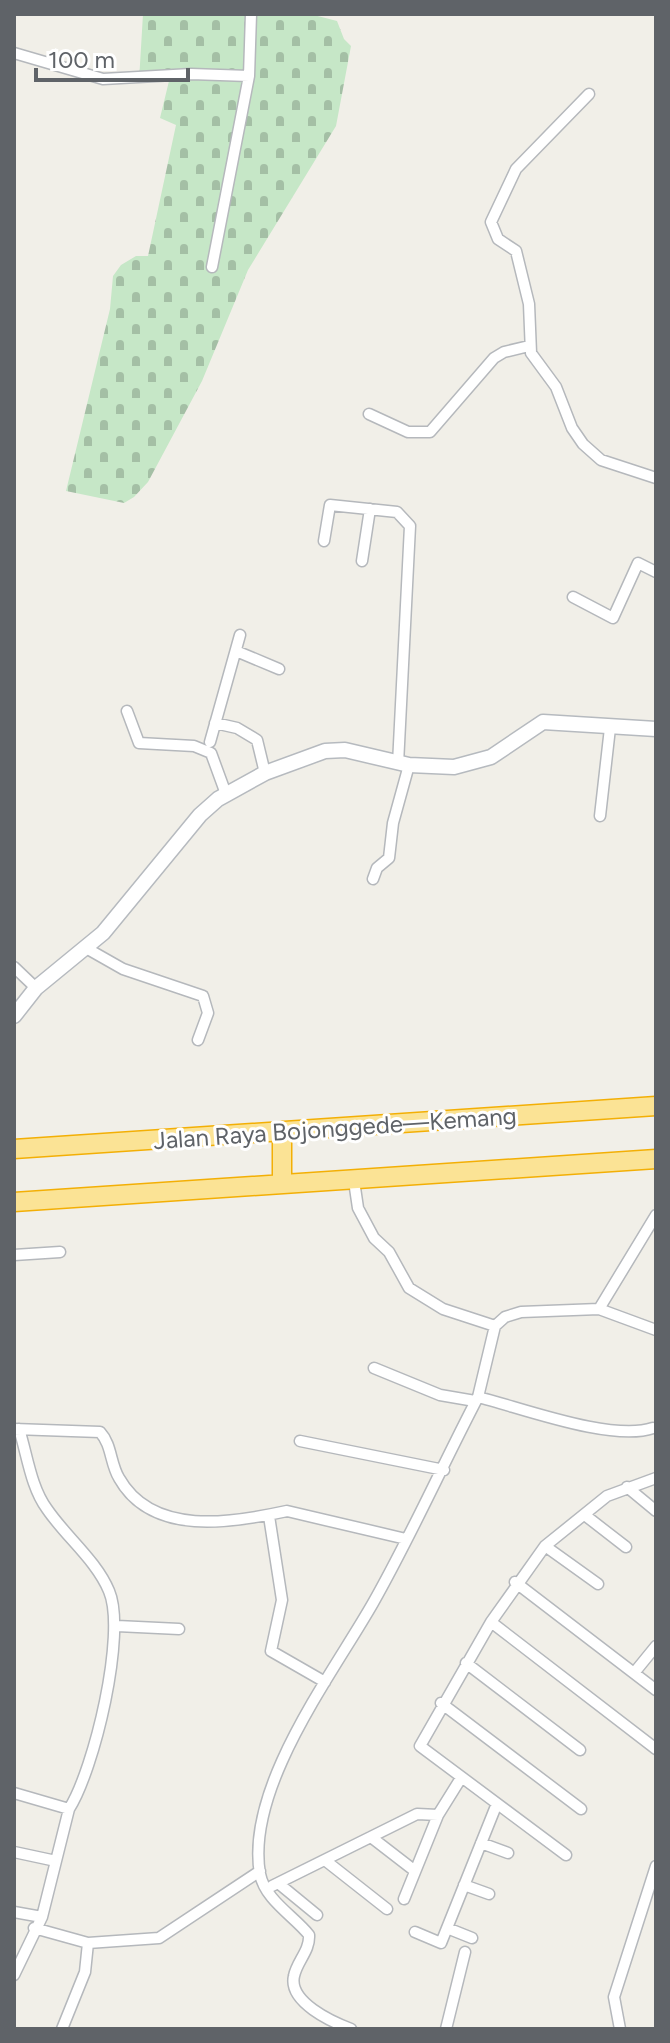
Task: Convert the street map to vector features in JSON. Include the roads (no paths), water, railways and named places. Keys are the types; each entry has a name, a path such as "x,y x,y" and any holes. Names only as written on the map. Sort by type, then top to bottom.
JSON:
{"highway":[{"name":"Jalan Raya Bojonggede—Kemang","path":"14,1149 656,1106"},
{"path":"282,1131 282,1184"},
{"path":"14,1202 656,1159"}],"street":[{"path":"212,267 249,76 251,14"},
{"path":"14,53 103,79 191,74 249,76"},
{"path":"589,94 516,169 491,222 498,239 518,256 529,304 529,346 534,359 556,387 565,416 583,444 608,464 656,478"},
{"path":"369,414 408,432 430,432 494,358 529,346"},
{"path":"324,541 330,505 397,512 410,526 404,764 389,858 377,868 373,879"},
{"path":"362,561 370,509"},
{"path":"573,597 613,618 638,563 656,572"},
{"path":"210,742 240,635"},
{"path":"236,651 279,669"},
{"path":"127,711 139,743 194,746 211,753 226,794"},
{"path":"14,1016 36,988 103,933 200,815 226,794 265,773 336,749 404,764 473,764 491,757 543,722 656,729"},
{"path":"215,723 237,728 257,740 265,773"},
{"path":"600,816 610,728"},
{"path":"86,948 123,969 203,996 208,1013 198,1040"},
{"path":"14,967 36,988"},
{"path":"354,1181 362,1215 374,1238 389,1252 409,1288 443,1309 495,1326"},
{"path":"599,1309 656,1215"},
{"path":"14,1255 60,1252"},
{"path":"351,2029 337,2027 305,2003 294,1988 294,1975 309,1943 309,1935 277,1904 260,1871 271,1785 444,1470 476,1399 495,1326 505,1317 521,1312 599,1309 656,1330"},
{"path":"374,1368 440,1395 476,1399 601,1430 655,1430"},
{"path":"14,1975 34,1928 42,1917 69,1809 100,1720 117,1626 111,1595 102,1576 41,1501 16,1429 88,1430 104,1436 118,1477 128,1490 171,1521 269,1516 287,1511 406,1539"},
{"path":"300,1441 444,1470"},
{"path":"566,1855 496,1806 420,1746 441,1703 515,1582 545,1546 607,1496 656,1478"},
{"path":"627,1487 656,1511"},
{"path":"269,1516 282,1600 271,1651 325,1682"},
{"path":"586,1516 626,1547"},
{"path":"545,1546 598,1584"},
{"path":"515,1582 656,1690"},
{"path":"491,1622 656,1749"},
{"path":"117,1626 179,1629"},
{"path":"634,1673 656,1646"},
{"path":"466,1663 580,1750"},
{"path":"441,1703 581,1809"},
{"path":"404,1899 438,1815 461,1778"},
{"path":"14,1793 69,1809"},
{"path":"415,1932 441,1943 496,1806"},
{"path":"317,1915 275,1884 417,1814 438,1815"},
{"path":"371,1837 415,1871"},
{"path":"481,1843 508,1853"},
{"path":"14,1852 56,1861"},
{"path":"326,1861 387,1909"},
{"path":"620,2029 614,1997 656,1866"},
{"path":"34,1928 88,1943 159,1938 260,1871"},
{"path":"464,1885 489,1894"},
{"path":"14,1912 42,1917"},
{"path":"447,1928 472,1938"},
{"path":"62,2029 85,1972 88,1943"},
{"path":"446,2029 465,1952"}]}
